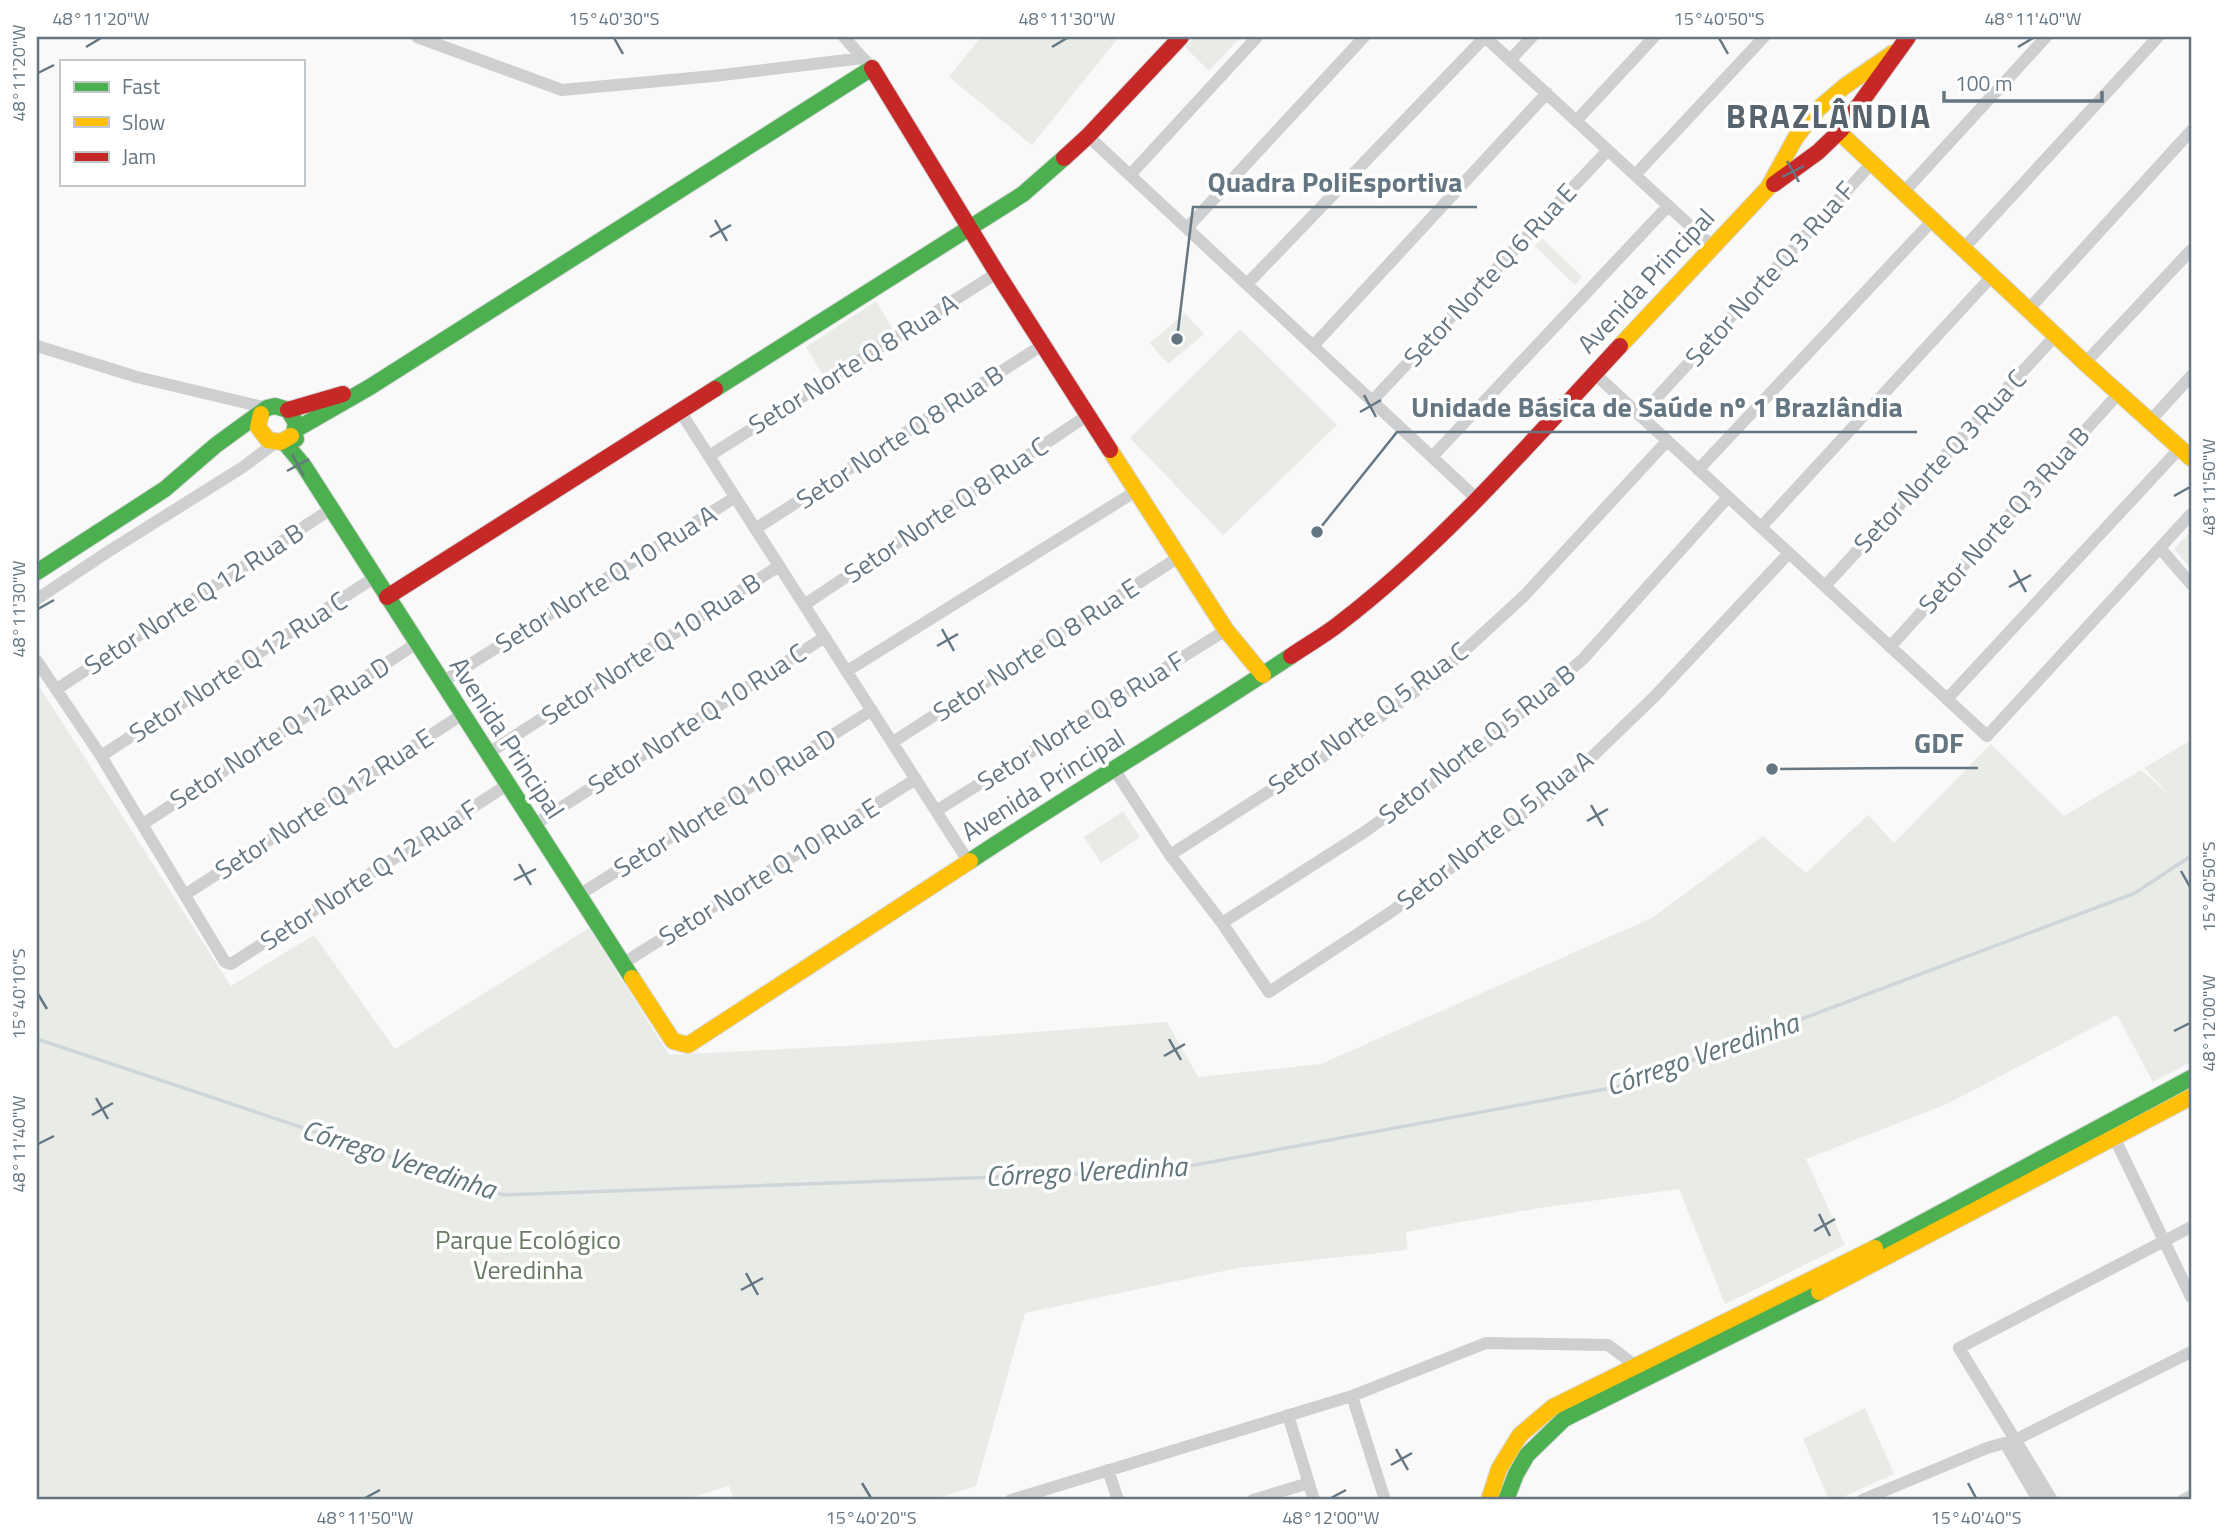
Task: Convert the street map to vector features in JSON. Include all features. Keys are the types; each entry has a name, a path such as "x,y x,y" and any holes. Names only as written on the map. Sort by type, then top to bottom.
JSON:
{"street":[{"path":"417,37 562,90 714,76 863,58 872,68 997,272 1226,630 1263,675"},
{"path":"844,37 872,68"},
{"path":"387,597 1023,194 1088,136 1181,37"},
{"path":"1130,175 1256,37"},
{"path":"1187,228 1364,37"},
{"path":"1247,284 1485,37 1712,246"},
{"path":"1510,60 1532,37"},
{"path":"1576,121 1654,37"},
{"path":"1634,174 1764,37"},
{"path":"1768,188 1839,132 1861,105 1893,53 1908,37"},
{"path":"1903,193 2046,37"},
{"path":"1963,249 2158,37"},
{"name":"Avenida Principal","path":"264,411 258,420 278,437 304,466 673,1041 688,1045 968,861 1182,729 1339,624 1405,568 1477,499 1768,188 1798,134 1817,110 1893,53"},
{"path":"37,599 243,467 278,437 370,387 872,68"},
{"path":"1842,89 1851,88 1855,91 1861,105"},
{"path":"1313,346 1546,93"},
{"path":"2028,310 2191,131"},
{"path":"1839,132 2185,453 1947,699"},
{"path":"1798,134 1800,144 1804,148 1808,151 1819,150"},
{"path":"1088,136 1477,499"},
{"name":"Setor Norte Q 6 Rua E","path":"1372,401 1608,150"},
{"name":"Setor Norte Q 3 Rua F","path":"1640,416 1872,163"},
{"path":"1432,457 1668,205"},
{"path":"1698,470 1933,220"},
{"path":"2085,363 2191,250"},
{"name":"Setor Norte Q 8 Rua A","path":"709,456 997,272"},
{"path":"1761,527 1992,276"},
{"name":"Setor Norte Q 3 Rua C","path":"1825,586 2056,335"},
{"name":"Setor Norte Q 8 Rua B","path":"755,529 1044,344"},
{"path":"37,346 137,377 264,411"},
{"path":"1594,373 1987,736 2191,514"},
{"path":"2150,421 2191,376"},
{"path":"37,572 165,489 216,445 264,411 275,405 288,410 370,387"},
{"name":"Setor Norte Q 3 Rua B","path":"1890,647 2119,393"},
{"name":"Avenida Principal","path":"278,437 293,415 288,410"},
{"path":"680,411 968,861"},
{"name":"Setor Norte Q 8 Rua C","path":"804,605 1088,415"},
{"path":"216,445 278,437"},
{"name":"Setor Norte Q 5 Rua C","path":"1170,855 1344,743 1438,675 1524,596 1667,441"},
{"path":"847,671 1136,491"},
{"name":"Setor Norte Q 5 Rua B","path":"1222,923 1366,831 1480,748 1583,659 1728,497"},
{"name":"Setor Norte Q 10 Rua A","path":"442,682 734,498"},
{"name":"Setor Norte Q 12 Rua B","path":"57,689 331,509"},
{"path":"2160,548 2191,584"},
{"name":"Setor Norte Q 5 Rua A","path":"1222,923 1269,992 1391,912 1565,783 1655,696 1788,553"},
{"name":"Setor Norte Q 8 Rua E","path":"893,742 1179,557"},
{"name":"Setor Norte Q 10 Rua B","path":"487,754 779,566"},
{"name":"Setor Norte Q 12 Rua C","path":"101,756 375,577"},
{"name":"Setor Norte Q 8 Rua F","path":"936,811 1226,630"},
{"name":"Setor Norte Q 10 Rua C","path":"534,825 825,637"},
{"name":"Setor Norte Q 12 Rua D","path":"143,824 417,643"},
{"path":"37,661 101,756 186,894"},
{"name":"Setor Norte Q 10 Rua D","path":"579,895 872,710"},
{"name":"Setor Norte Q 12 Rua E","path":"186,894 463,714"},
{"path":"1114,769 1170,855 1222,923"},
{"name":"Setor Norte Q 10 Rua E","path":"622,964 916,779"},
{"name":"Setor Norte Q 12 Rua F","path":"186,894 225,962 231,964 507,785"},
{"path":"1506,1500 1513,1478 1534,1444 1564,1419 1855,1266 2191,1079"},
{"path":"1489,1500 1499,1469 1520,1434 1553,1407 1855,1266 2115,1139 2191,1097"},
{"path":"2115,1139 2191,1297"},
{"path":"2038,1500 1959,1348 2191,1227"},
{"path":"1011,1500 1352,1396 1486,1343 1608,1345 1636,1366"},
{"path":"1862,1500 1987,1448 2010,1442 2191,1352"},
{"path":"1352,1396 1385,1500"},
{"path":"1288,1415 1314,1500"},
{"path":"2010,1442 2052,1500"},
{"path":"1108,1470 1118,1500"},
{"path":"1253,1500 1309,1483"},
{"path":"2183,1500 2191,1496"}],"green space":[{"path":"981,37 1119,37 1032,145 949,77"},
{"path":"1195,37 1241,37 1209,71 1185,47"},
{"path":"1542,238 1582,277 1575,285 1535,246"},
{"path":"876,301 896,335 825,378 806,347"},
{"path":"1185,313 1204,334 1168,364 1150,343"},
{"path":"1240,329 1337,425 1223,535 1130,438"},
{"path":"2191,531 2191,569 2174,549"},
{"name":"Parque Ecológico Veredinha","path":"37,683 231,986 314,935 395,1049 589,928 669,1055 879,1044 1167,1022 1198,1077 1321,1064 1652,918 1763,836 1806,873 1868,815 1894,843 1991,744 2064,816 2141,770 2170,795 2144,768 2191,740 2191,1062 2153,1082 2117,1015 1947,1104 1806,1159 1845,1245 1725,1304 1679,1189 1539,1208 1406,1232 1407,1250 1238,1268 1025,1313 976,1486 932,1500 734,1500 729,1486 683,1500 37,1500"},
{"path":"1123,811 1140,837 1101,863 1084,837"},
{"path":"1865,1408 1894,1474 1836,1500 1829,1500 1803,1439"}],"waterway":[{"name":"Córrego Veredinha","path":"37,1039 504,1195 1162,1171 1627,1085 2135,893 2191,856"}],"traffic: fast":[{"path":"295,430 370,387 872,68"},
{"path":"715,389 1023,194 1064,158"},
{"path":"37,572 165,489 216,445 267,408 275,406 288,410 296,423 296,439"},
{"path":"284,442 304,466 632,978"},
{"path":"970,861 1291,656"},
{"path":"1875,1248 2191,1078"},
{"path":"1506,1500 1527,1455 1564,1419 1819,1292"}],"traffic: slow":[{"path":"1620,346 1768,188 1796,137 1818,109 1845,86 1893,53"},
{"path":"1839,132 2085,363 2191,458"},
{"path":"261,414 258,427 268,440 281,442 291,436"},
{"path":"1110,450 1226,630 1263,675"},
{"path":"632,978 673,1041 688,1045 970,861"},
{"path":"1819,1292 2191,1097"},
{"path":"1489,1500 1499,1469 1520,1435 1553,1407 1875,1248"}],"traffic: jam":[{"path":"1064,158 1181,37"},
{"path":"1774,184 1818,152 1841,130 1908,37"},
{"path":"872,68 997,273 1110,450"},
{"path":"1291,656 1340,623 1451,526 1620,346"},
{"path":"387,597 715,389"},
{"path":"288,410 343,394"}],"place":[{"name":"Quadra PoliEsportiva","path":"1177,339"},
{"name":"Unidade Básica de Saúde nº 1 Brazlândia","path":"1317,532"},
{"name":"GDF","path":"1772,769"}],"district":[{"name":"BRAZLÂNDIA","path":"1829,116"}]}
